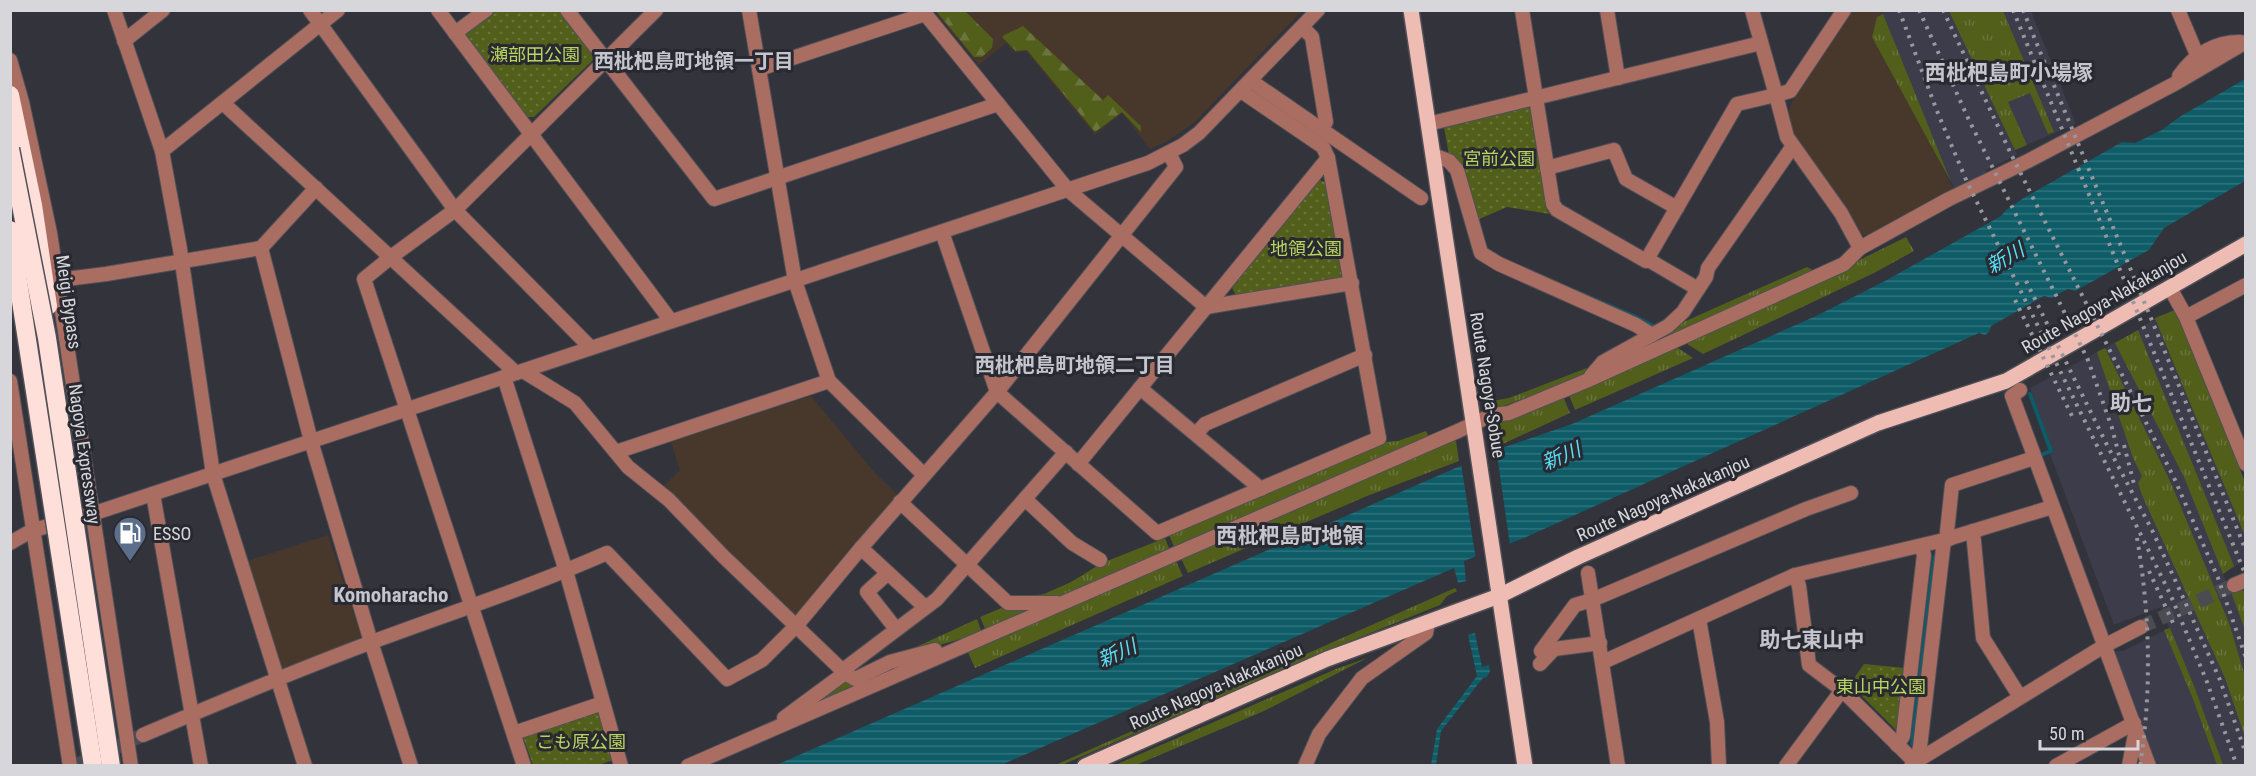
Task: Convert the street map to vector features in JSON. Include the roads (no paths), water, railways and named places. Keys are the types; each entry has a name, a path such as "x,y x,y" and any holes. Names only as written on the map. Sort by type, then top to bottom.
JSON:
{"highway":[{"name":"Meigi Bypass","path":"10,95 33,205 65,428 85,517 90,610 116,765"},
{"name":"Nagoya Expressway","path":"10,149 47,338 111,765"},
{"path":"10,230 93,765"},
{"path":"10,273 41,528 86,765"}],"main road":[{"name":"Route Nagoya-Sobue","path":"1411,10 1525,765"},
{"name":"Route Nagoya-Nakakanjou","path":"1085,765 1327,659 1428,622 1498,588 1578,557 1878,423 2006,381 2246,244"}],"street":[{"path":"114,10 162,151 182,261 213,474 305,765"},
{"path":"124,41 163,10"},
{"path":"310,10 455,210 591,348"},
{"path":"162,151 338,10"},
{"path":"438,10 671,321"},
{"path":"455,33 486,10"},
{"path":"567,10 714,199 998,104"},
{"path":"524,765 364,279 455,210 656,10"},
{"path":"749,10 795,281 829,381 924,475"},
{"path":"85,517 1148,164 1199,134 1318,10"},
{"path":"1522,10 1553,204 1557,210 1698,289"},
{"path":"1607,10 1618,78"},
{"path":"1752,10 1787,137 1841,213 1860,248"},
{"path":"1647,259 1737,104 1790,92 1844,10"},
{"path":"2178,10 2197,55"},
{"path":"759,69 923,12 1068,190 1206,307 1352,283"},
{"path":"1302,27 1312,37 1326,122 1321,129"},
{"path":"2176,83 2180,74 2197,55 2233,42 2246,42"},
{"path":"688,765 1475,425 1492,415 1509,413 1586,381 1844,264 1860,248 1949,198 2028,161 2176,83 2246,42"},
{"path":"1428,124 1761,43"},
{"path":"10,60 36,161 58,280 86,468 85,517 103,574 131,765"},
{"path":"1251,81 1421,198"},
{"path":"942,232 997,392 1157,533 1379,438 1328,158 1323,147 1241,91"},
{"path":"223,103 514,373 575,404 628,467 669,500 723,556 855,679 890,662 975,640"},
{"path":"1586,381 1603,362 1668,326 1683,312 1706,277 1708,268 1793,146"},
{"path":"1547,168 1614,150 1626,179 1677,208"},
{"path":"143,735 371,642 566,572 607,553 727,679 762,660 797,625 900,502 997,392 1176,167 1169,153"},
{"path":"1433,155 1449,161 1457,170 1482,253 1499,264 1636,325 1652,335"},
{"path":"1078,464 1328,158"},
{"path":"58,280 261,248 316,188"},
{"path":"261,248 311,441 371,642 411,765"},
{"path":"2186,317 2246,285"},
{"path":"2170,288 2186,317 2246,464"},
{"path":"1196,434 1205,424 1365,355"},
{"path":"514,373 566,572 621,765"},
{"path":"10,381 41,528 70,765"},
{"path":"616,452 829,381"},
{"path":"1140,388 1261,489"},
{"path":"2020,390 2012,396 2149,765"},
{"path":"65,428 86,468"},
{"path":"764,733 937,599 1066,452"},
{"path":"1913,764 1920,747 1952,484 2034,458"},
{"path":"153,494 201,765"},
{"path":"1600,643 1554,649 1541,658 1575,605 1592,600 1806,509 1851,494"},
{"path":"1025,500 1072,543 1100,560"},
{"path":"900,502 1008,603 1061,603"},
{"path":"1604,662 1795,575 1946,540 2052,507"},
{"path":"10,543 41,528"},
{"path":"1973,531 1983,638 2020,697"},
{"path":"1897,745 1903,736 1924,555 1921,546"},
{"path":"861,548 925,607"},
{"path":"888,573 867,592 896,629"},
{"path":"1588,573 1604,662 1618,765"},
{"path":"90,610 103,574"},
{"path":"1795,575 1799,586 1809,665 1842,690 1913,764"},
{"path":"1699,620 1717,722 1719,765"},
{"path":"1305,765 1319,734 1362,678 1426,633 1428,622"},
{"path":"1913,764 2104,646 2141,627"},
{"path":"1786,765 1842,690"},
{"path":"514,733 603,703"},
{"path":"2055,765 2135,726"},
{"path":"2129,765 2135,726"}],"water":[{"name":"新川","path":"2245,79 2245,181 2164,228 2149,250 2075,291 2068,289 2051,298 2044,296 1991,326 1985,335 1979,333 1524,538 1464,561 1466,581 1458,583 1454,568 1001,765 774,766 1499,449 1572,424 1816,316 1885,281 2001,216 2022,199 2122,142 2135,143 2160,131 2181,116"},
{"path":"1475,633 1482,667 1489,665 1490,672 1441,731 1436,765 1431,765 1437,729 1477,676 1468,635"}],"waterway":[{"path":"1575,291 1655,327"},
{"path":"2030,394 2051,451 2041,455"},
{"path":"1912,744 1934,557"}],"tunnel":[{"path":"2141,627 2234,585"},
{"path":"74,766 143,735"}],"railway":[{"path":"1899,10 1967,182 2171,596 2207,682 2237,766"},
{"path":"1919,10 1968,118 2088,360 2112,428 2120,459"},
{"path":"1943,10 2012,156 2175,480 2218,578 2246,658"},
{"path":"2013,10 2246,576"},
{"path":"2023,10 2246,551"},
{"path":"2026,281 2152,530 2220,680 2246,754"},
{"path":"2015,300 2072,416"},
{"path":"2124,445 2135,488"},
{"path":"2137,538 2145,595 2148,652 2146,709 2140,766"},
{"path":"2149,571 2173,623"}],"place":[{"name":"ESSO","path":"130,562"}],"district":[{"name":"西枇杷島町地領一丁目","path":"694,61"},
{"name":"西枇杷島町小場塚","path":"2009,73"},
{"name":"西枇杷島町地領二丁目","path":"1075,365"},
{"name":"助七","path":"2131,403"},
{"name":"西枇杷島町地領","path":"1290,536"},
{"name":"Komoharacho","path":"391,595"},
{"name":"助七東山中","path":"1812,640"}],"park label":[{"name":"瀬部田公園","path":"535,54"},
{"name":"宮前公園","path":"1499,158"},
{"name":"地領公園","path":"1306,248"},
{"name":"東山中公園","path":"1881,686"},
{"name":"こも原公園","path":"581,741"}]}
